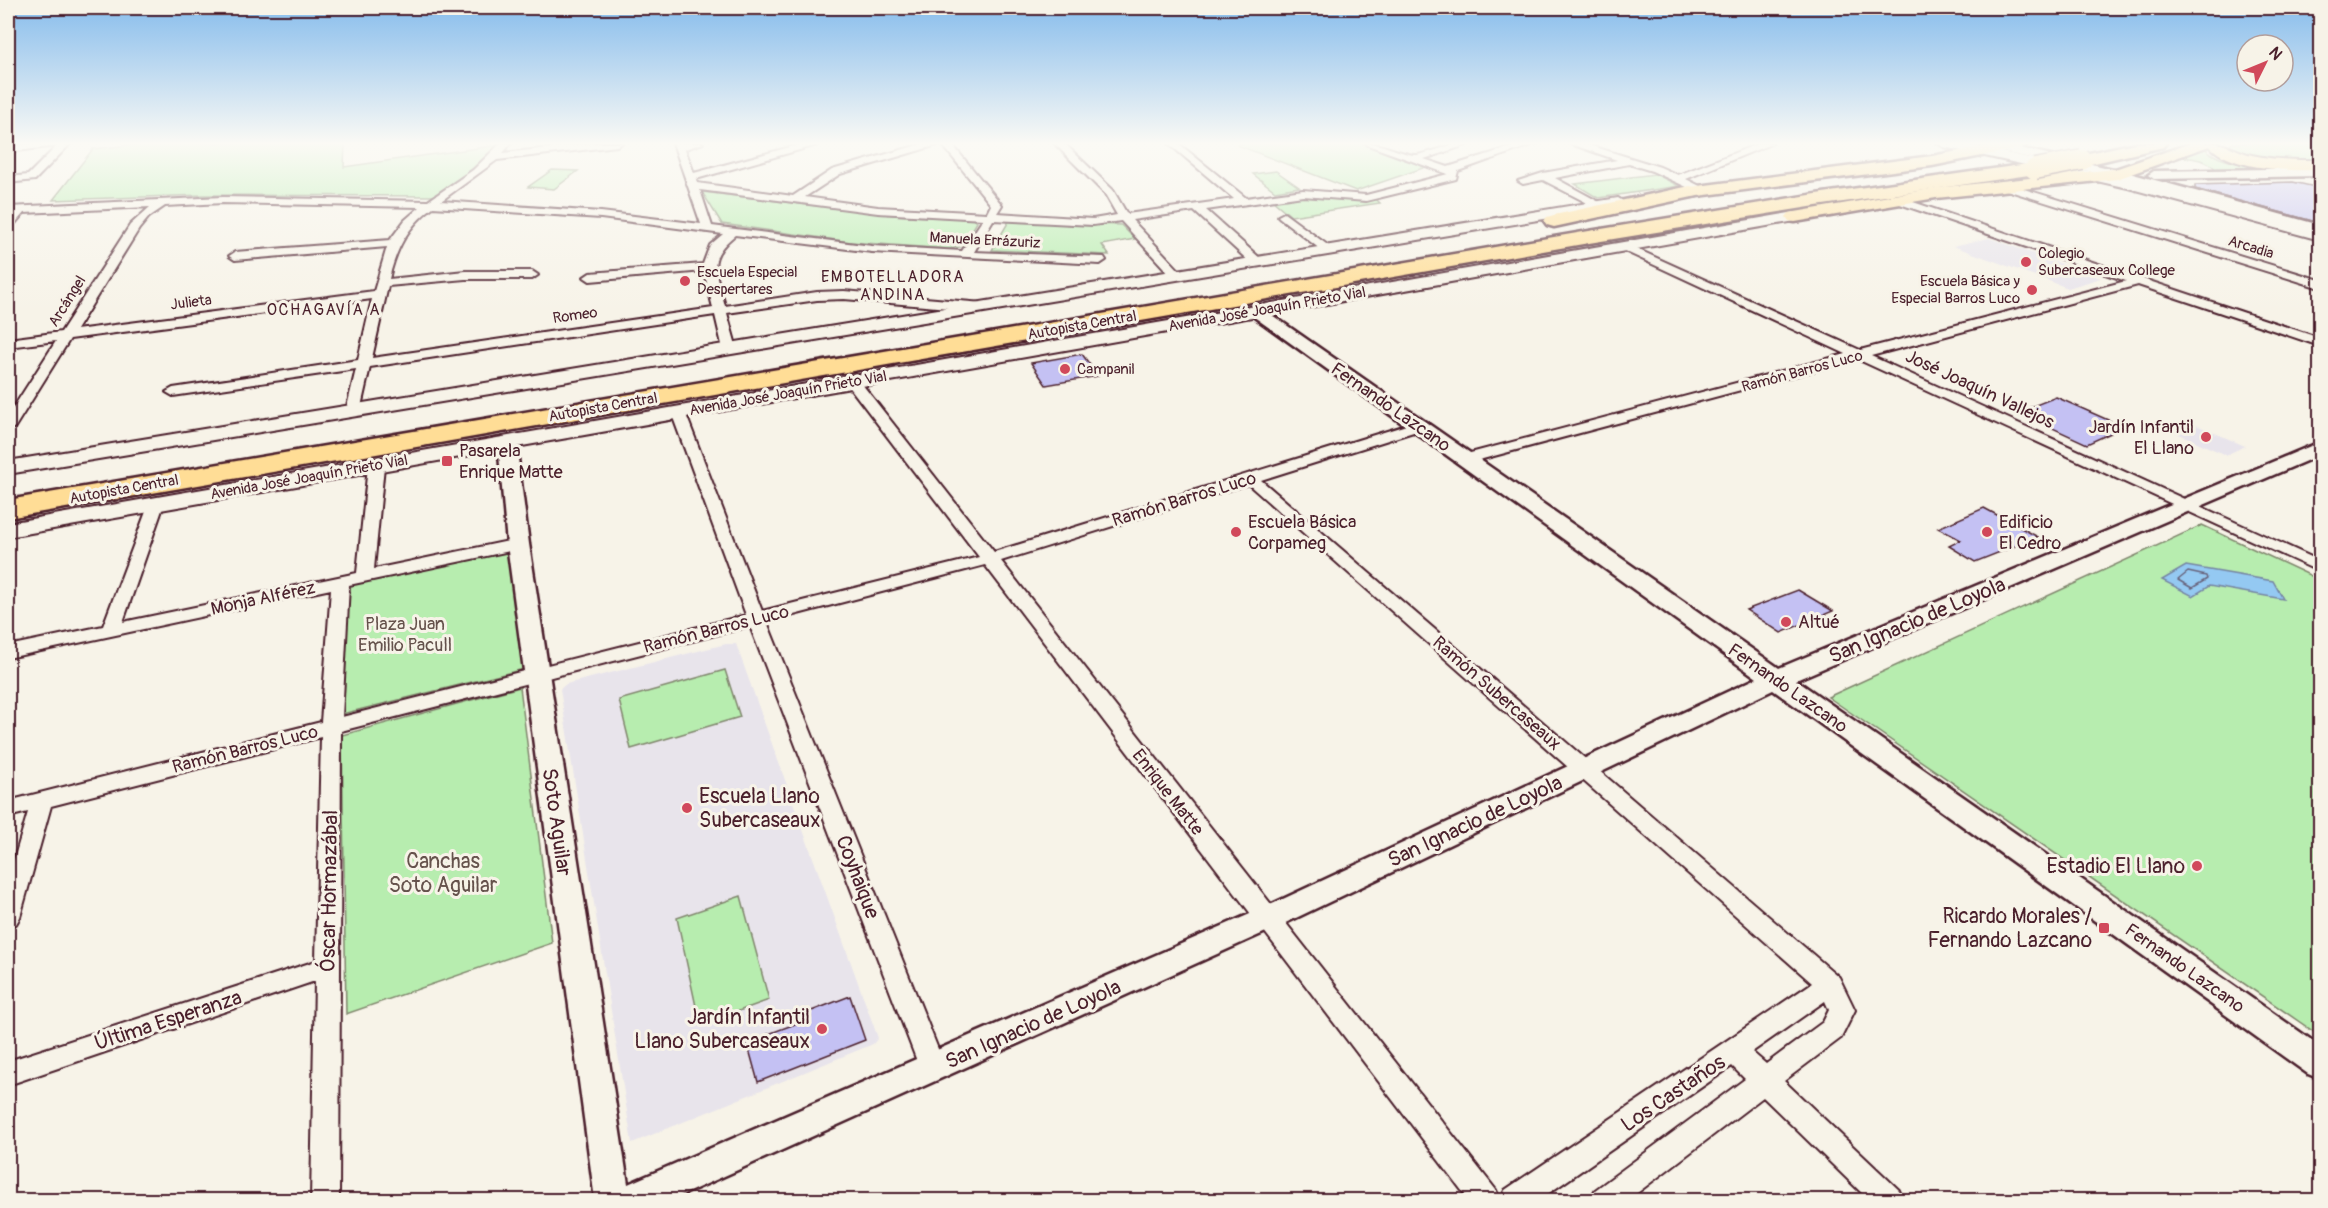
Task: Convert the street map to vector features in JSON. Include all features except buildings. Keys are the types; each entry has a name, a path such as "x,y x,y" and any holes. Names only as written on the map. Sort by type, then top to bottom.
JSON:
{"highway":[{"path":"1488,237 1640,199"},
{"name":"Autopista Central","path":"8,486 1717,199"},
{"name":"Autopista Central","path":"8,509 1817,199"},
{"path":"1589,237 1795,217"}],"main road":[{"path":"8,468 1631,199"},
{"name":"Avenida José Joaquín Prieto Vial","path":"8,530 1902,199"},
{"path":"2185,199 2320,235"}],"street":[{"path":"353,411 393,243 407,225 438,199"},
{"path":"698,199 708,229"},
{"name":"Manuela Errázuriz","path":"791,199 890,211 1094,222 1249,199"},
{"path":"966,255 991,217 997,203 994,199"},
{"path":"1113,199 1123,217 1177,275"},
{"path":"1587,199 1599,206"},
{"name":"Arcadia","path":"2047,199 2320,284"},
{"path":"2211,199 2320,229"},
{"name":"Manuela Errázuriz","path":"8,210 165,201 248,200 432,204 601,215 845,246 966,255 1100,260"},
{"path":"1898,200 2320,342"},
{"name":"Arcángel","path":"8,427 134,227 145,215 165,201"},
{"path":"1196,207 1257,262"},
{"path":"8,225 21,209"},
{"path":"1284,216 1329,251"},
{"path":"730,349 708,267 712,251 732,232"},
{"path":"235,256 393,243"},
{"name":"José Joaquín Vallejos","path":"1624,247 2320,567"},
{"path":"590,277 708,267"},
{"name":"Julieta","path":"8,343 465,275 532,275"},
{"name":"Ramón Barros Luco","path":"1464,459 2139,281"},
{"name":"Romeo","path":"173,392 827,295 983,307"},
{"name":"Fernando Lazcano","path":"1256,311 2320,1064"},
{"name":"Enrique Matte","path":"853,382 1486,1200"},
{"name":"Coyhaique","path":"678,412 756,619 933,1068"},
{"name":"Ramón Barros Luco","path":"8,809 990,559 1418,426"},
{"name":"Soto Aguilar","path":"507,442 536,675 613,1200"},
{"name":"San Ignacio de Loyola","path":"632,1200 1267,919 1776,679 2320,448"},
{"path":"365,576 376,466"},
{"name":"Ramón Subercaseaux","path":"1251,478 1830,984 1842,1010 1832,1030 1766,1081"},
{"path":"111,630 156,504"},
{"name":"Monja Alférez","path":"8,652 518,544"},
{"name":"Óscar Hormazábal","path":"325,1200 331,727 340,582"},
{"path":"8,917 42,801"},
{"name":"Última Esperanza","path":"8,1073 328,967"},
{"name":"Los Castaños","path":"1515,1200 1830,984"},
{"path":"1734,1051 1889,1200"},
{"path":"1605,1200 1766,1081"}],"shaded area":[{"name":"Colegio Subercaseaux College","path":"1989,238 2101,278 2068,288 1953,246"},
{"name":"Jardín Infantil El Llano","path":"2187,421 2245,446 2226,455 2168,429"},
{"name":"Escuela Llano Subercaseaux","path":"726,644 736,644 878,1038 873,1044 632,1143 560,689 566,684"}],"green space":[{"path":"707,199 763,199 892,215 974,219 977,222 963,246 949,249 851,242 722,224"},
{"path":"1376,199 1380,203 1291,216 1272,200"},
{"path":"1009,221 1121,225 1135,239 1102,245 1109,255 992,250"},
{"name":"Estadio El Llano","path":"2202,525 2320,580 2320,1036 1828,697"},
{"name":"Plaza Juan Emilio Pacull","path":"513,547 528,668 330,717 347,582"},
{"path":"725,670 740,717 631,749 619,700"},
{"name":"Canchas Soto Aguilar","path":"520,687 552,943 346,1014 342,735"},
{"path":"741,896 769,1000 700,1025 677,918"}],"water":[{"path":"2186,566 2273,581 2283,599 2209,586 2193,596 2162,580"}],"place":[{"name":"Colegio Subercaseaux College","path":"2026,262"},
{"name":"Escuela Especial Despertares","path":"685,281"},
{"name":"Escuela Básica y Especial Barros Luco","path":"2032,290"},
{"name":"Campanil","path":"1065,369"},
{"name":"Jardín Infantil El Llano","path":"2206,437"},
{"name":"Pasarela Enrique Matte","path":"447,461"},
{"name":"Escuela Básica Corpameg","path":"1236,532"},
{"name":"Edificio El Cedro","path":"1987,532"},
{"name":"Altué","path":"1786,622"},
{"name":"Escuela Llano Subercaseaux","path":"687,808"},
{"name":"Estadio El Llano","path":"2197,866"},
{"name":"Ricardo Morales / Fernando Lazcano","path":"2104,928"},
{"name":"Jardín Infantil Llano Subercaseaux","path":"822,1029"}],"district":[{"name":"EMBOTELLADORA ANDINA","path":"893,285"},
{"name":"OCHAGAVÍA A","path":"324,309"}]}
